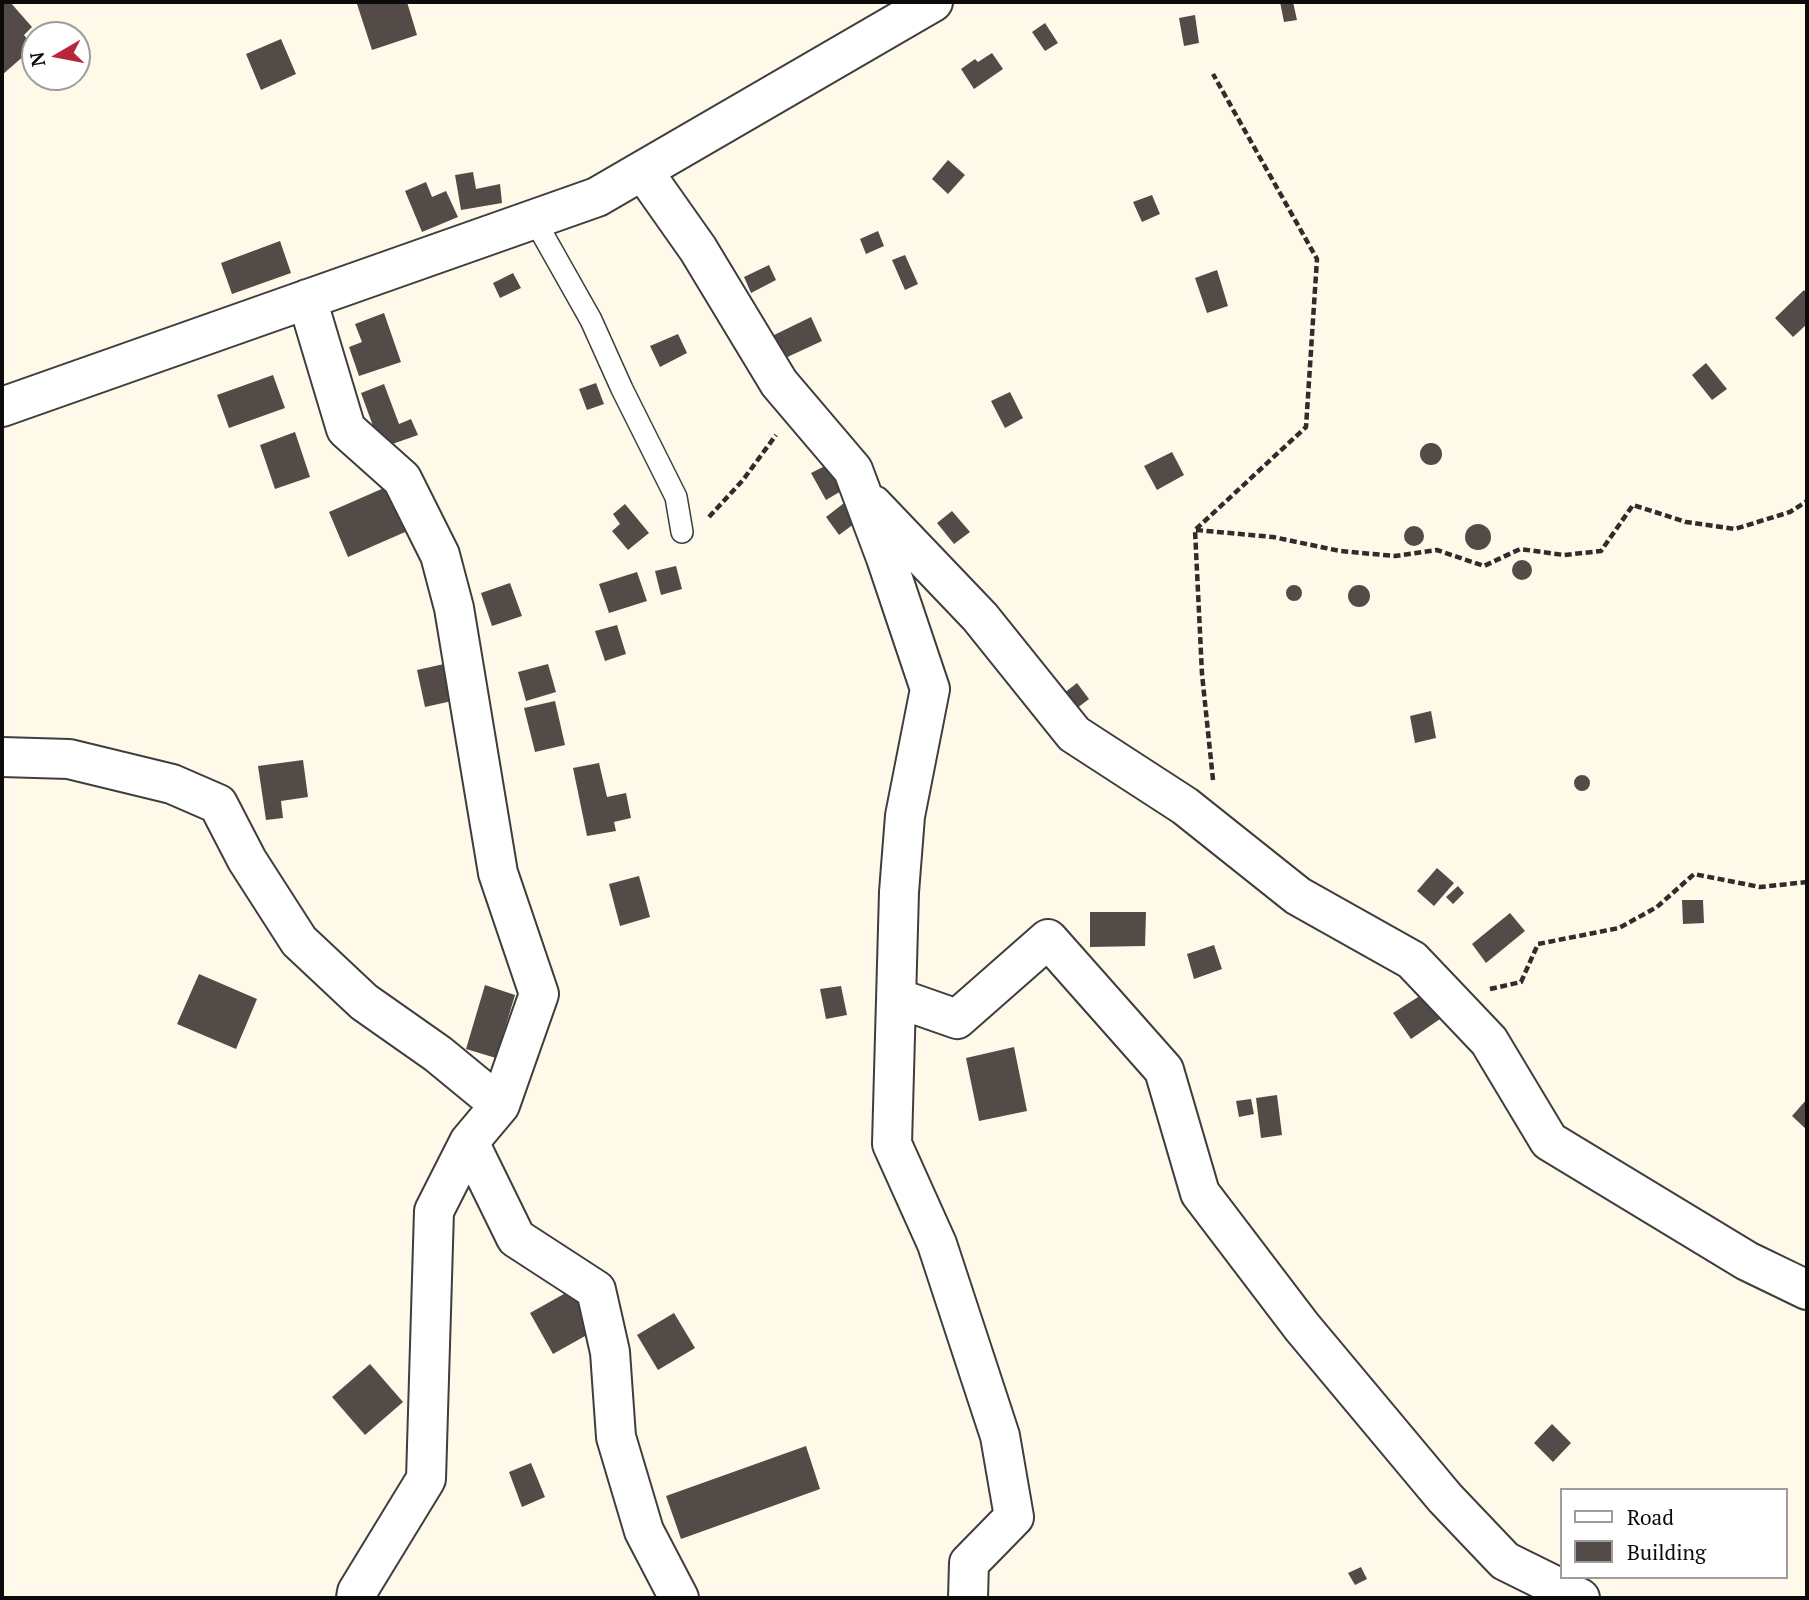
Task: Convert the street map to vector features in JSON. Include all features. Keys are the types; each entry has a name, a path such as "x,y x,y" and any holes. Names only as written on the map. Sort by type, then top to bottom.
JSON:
{"street":[{"path":"2,407 597,197 933,2"},
{"path":"643,171 698,249 779,383 853,470 930,689 905,816 899,892 892,1144 937,1244 1000,1436 1014,1517 969,1563 968,1598"},
{"path":"307,299 346,429 402,479 440,555 454,608 499,873 539,994 500,1105 469,1142 434,1210 426,1479 357,1592 356,1598"},
{"path":"862,494 981,617 1074,734 1185,806 1298,896 1412,960 1489,1041 1549,1141 1747,1261 1807,1290"},
{"path":"2,757 69,759 172,784 218,804 247,860 299,941 364,1002 438,1054 500,1105"},
{"path":"897,998 957,1018 1048,939 1164,1070 1200,1193 1302,1327 1445,1498 1505,1561 1580,1598"},
{"path":"469,1142 516,1238 596,1290 610,1352 616,1437 644,1531 679,1598"}],"lane":[{"path":"534,219 591,320 676,497 682,532"}],"path":[{"path":"1198,816 1214,793 1202,674 1195,530 1306,427 1317,258 1213,74"},
{"path":"682,532 697,531 743,480 798,406"},
{"path":"1195,530 1273,537 1340,551 1395,556 1437,550 1484,566 1520,549 1564,555 1601,551 1633,505 1686,522 1735,530 1790,512 1807,501"},
{"path":"1449,999 1521,982 1538,944 1619,928 1657,907 1694,874 1760,887 1807,882"}],"building":[{"path":"2,2 10,2 27,21 21,21 21,58 2,75"},
{"path":"407,2 417,35 372,50 357,4"},
{"path":"1280,2 1293,2 1297,20 1284,22"},
{"path":"1195,15 1199,43 1184,46 1179,18"},
{"path":"1045,23 1058,43 1045,51 1032,32"},
{"path":"281,39 296,74 261,90 246,54"},
{"path":"992,53 1003,69 974,89 961,69 975,59 978,62"},
{"path":"948,160 965,175 948,194 932,179"},
{"path":"473,172 476,189 500,184 502,203 461,210 455,175"},
{"path":"426,182 432,197 446,191 458,217 422,232 405,191"},
{"path":"1152,195 1160,214 1142,222 1133,202"},
{"path":"878,231 884,246 866,254 860,239"},
{"path":"280,241 291,273 232,294 221,263"},
{"path":"905,255 918,284 905,290 892,260"},
{"path":"769,265 776,280 751,293 744,277"},
{"path":"1217,270 1228,306 1207,313 1195,278"},
{"path":"513,273 521,288 500,298 493,283"},
{"path":"1804,290 1807,294 1807,324 1793,337 1775,318"},
{"path":"384,313 401,362 359,376 349,347 362,342 355,324"},
{"path":"811,317 822,341 781,360 770,337"},
{"path":"678,334 687,353 660,367 650,346"},
{"path":"1706,363 1727,389 1712,400 1692,375"},
{"path":"273,375 285,408 229,428 217,395"},
{"path":"596,383 604,404 587,410 579,389"},
{"path":"384,384 399,424 411,419 418,435 381,448 361,393"},
{"path":"1010,392 1023,418 1005,428 991,401"},
{"path":"295,432 310,477 275,489 260,445"},
{"path":"1431,443 1439,446 1442,454 1439,462 1431,465 1423,462 1420,454 1423,446"},
{"path":"1172,452 1184,475 1157,490 1144,466"},
{"path":"829,464 843,490 826,500 811,473"},
{"path":"393,484 412,529 348,557 329,512"},
{"path":"848,500 862,518 839,535 826,517"},
{"path":"625,504 649,533 628,550 612,531 620,524 613,514"},
{"path":"952,511 970,532 954,544 937,523"},
{"path":"1478,524 1488,527 1491,537 1488,547 1478,550 1468,547 1465,537 1468,527"},
{"path":"1414,526 1421,529 1424,536 1421,543 1414,546 1407,543 1404,536 1407,529"},
{"path":"1518,560 1526,560 1532,570 1526,580 1518,580 1512,574 1512,566"},
{"path":"676,566 682,589 661,595 655,571"},
{"path":"637,572 647,601 609,613 599,584"},
{"path":"510,583 522,616 492,626 481,593"},
{"path":"1294,585 1300,587 1300,599 1294,601 1288,599 1286,593 1288,587"},
{"path":"1359,585 1367,588 1370,596 1367,604 1359,607 1351,604 1348,596 1351,588"},
{"path":"617,625 626,654 605,661 595,631"},
{"path":"444,664 452,701 425,707 417,670"},
{"path":"548,664 556,692 526,701 518,672"},
{"path":"1077,683 1089,699 1072,712 1059,697"},
{"path":"555,701 565,745 535,752 524,708"},
{"path":"1431,711 1436,738 1415,743 1410,716"},
{"path":"303,760 308,797 281,801 283,818 266,820 258,766"},
{"path":"599,763 607,797 626,793 631,818 614,822 616,831 587,836 573,768"},
{"path":"1582,775 1590,783 1582,791 1574,783"},
{"path":"1437,868 1454,883 1434,906 1417,891"},
{"path":"639,876 650,917 620,926 609,884"},
{"path":"1458,886 1464,893 1453,904 1446,897"},
{"path":"1682,900 1703,900 1704,923 1683,924"},
{"path":"1090,912 1146,912 1145,946 1090,947"},
{"path":"1510,913 1525,931 1486,963 1472,944"},
{"path":"1214,945 1222,969 1194,979 1187,954"},
{"path":"199,974 257,999 236,1049 177,1024"},
{"path":"485,985 515,995 496,1058 466,1049"},
{"path":"841,986 847,1015 826,1019 820,989"},
{"path":"1426,992 1443,1017 1411,1039 1393,1013"},
{"path":"1014,1047 1027,1111 979,1121 966,1058"},
{"path":"1277,1095 1282,1135 1261,1138 1256,1098"},
{"path":"1251,1099 1254,1114 1239,1117 1236,1101"},
{"path":"1807,1099 1807,1130 1792,1116"},
{"path":"571,1290 594,1331 553,1354 530,1313"},
{"path":"674,1313 695,1348 658,1370 637,1335"},
{"path":"370,1364 403,1402 365,1435 332,1397"},
{"path":"1552,1424 1571,1443 1553,1462 1534,1443"},
{"path":"806,1446 820,1489 681,1539 666,1496"},
{"path":"531,1463 545,1497 522,1507 509,1472"},
{"path":"1361,1567 1367,1579 1355,1585 1348,1573"}]}
